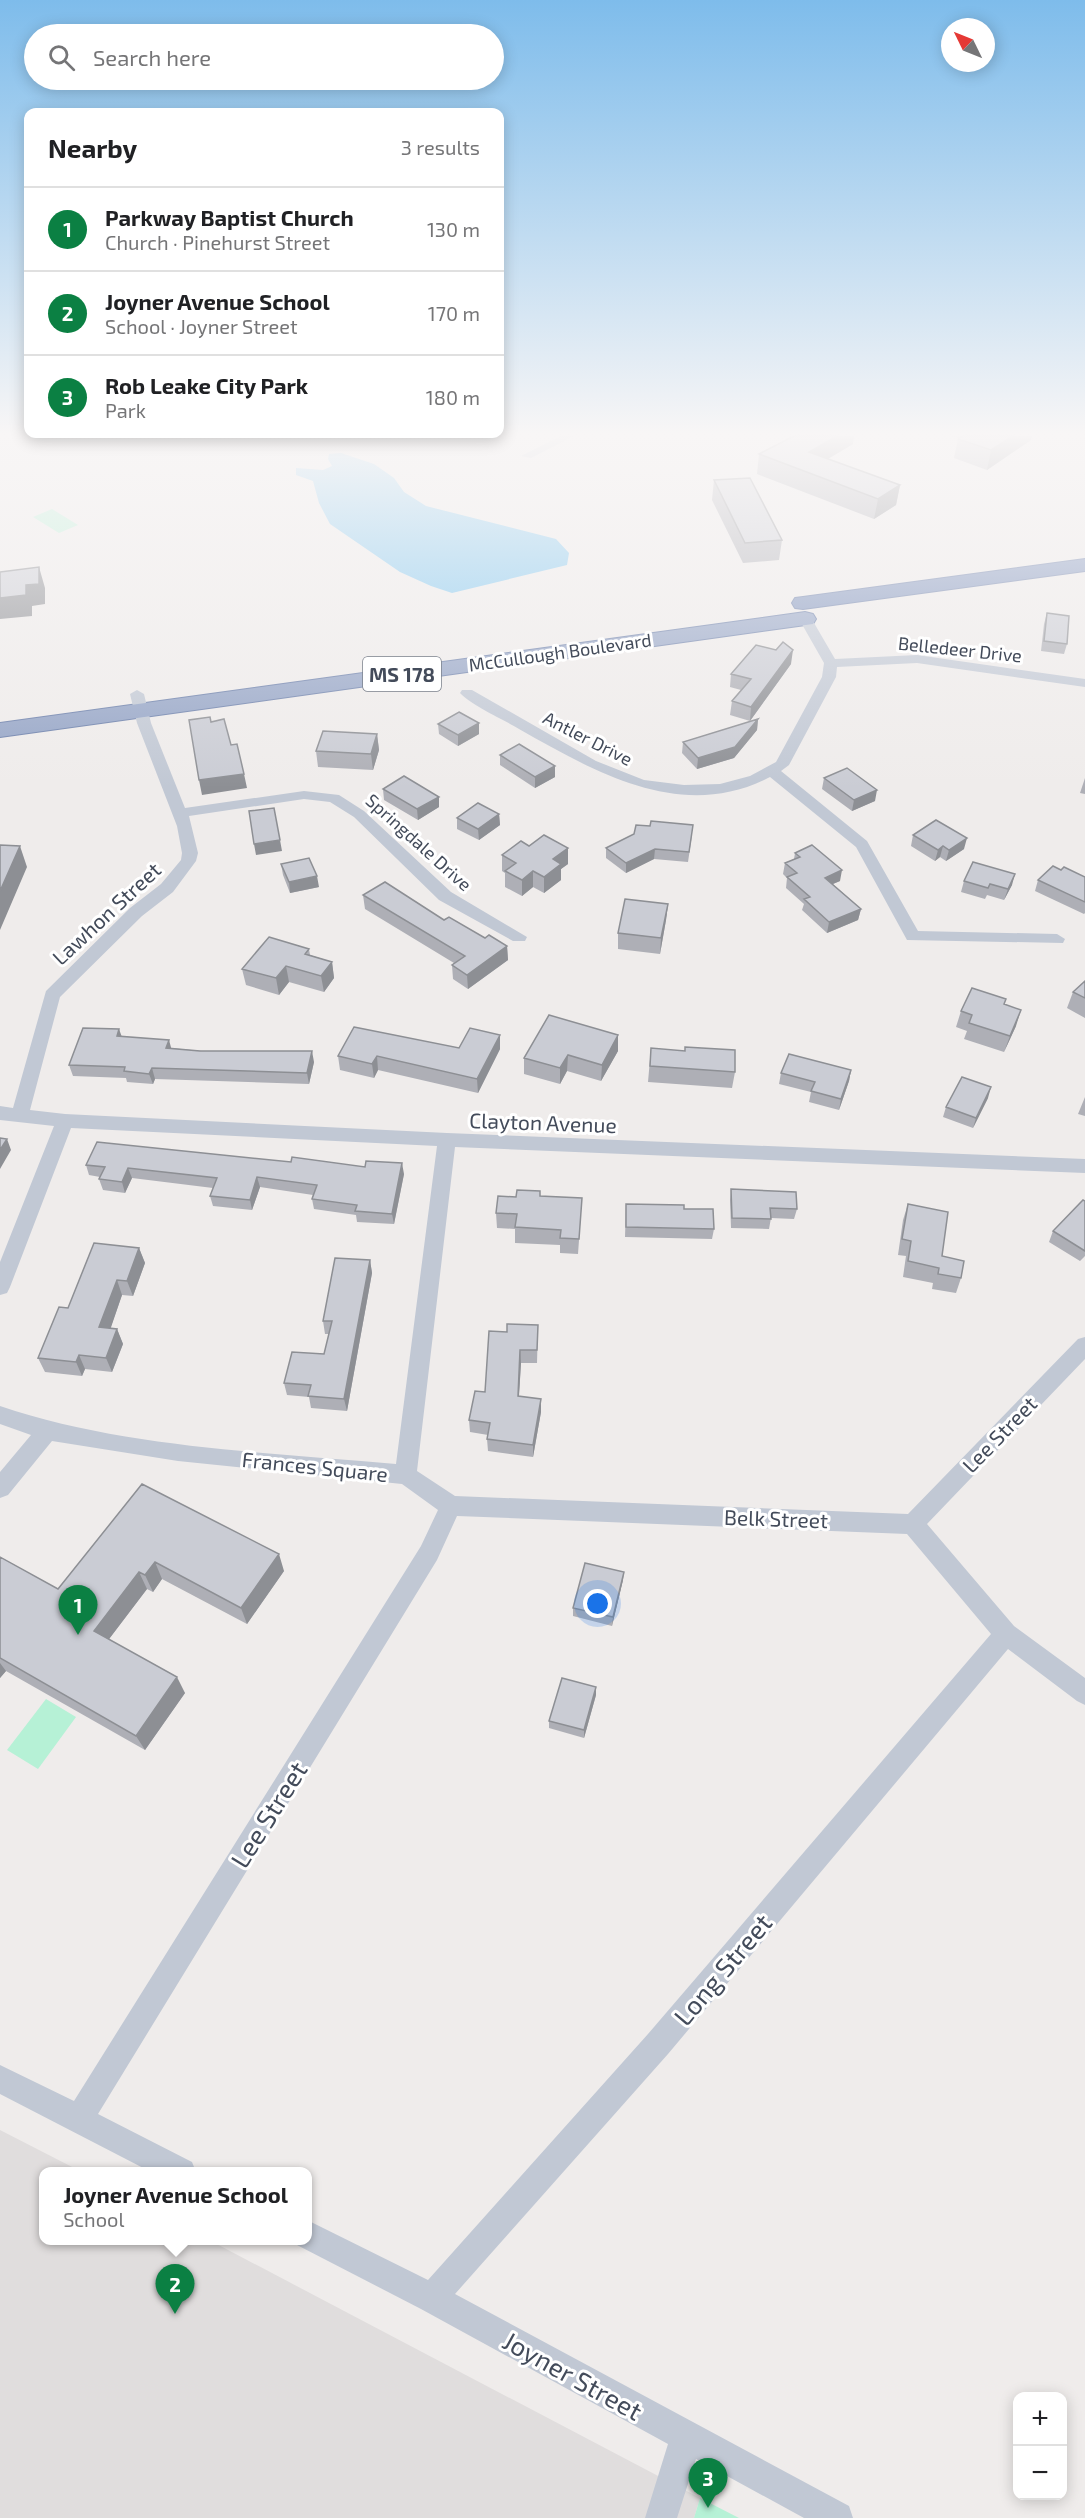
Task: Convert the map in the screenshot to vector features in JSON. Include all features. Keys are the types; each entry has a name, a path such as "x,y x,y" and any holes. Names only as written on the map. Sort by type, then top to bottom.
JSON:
{"highway":[{"path":"1038,571 1085,557"},
{"path":"804,611 807,614 816,608 872,600 913,588 1085,565"},
{"name":"McCullough Boulevard","path":"0,713 140,702 804,611 1085,580"},
{"name":"McCullough Boulevard","path":"432,662 672,638 804,611"},
{"name":"McCullough Boulevard","path":"0,730 140,702"}],"street":[{"path":"804,611 831,663 829,677 789,757 773,772 862,844 913,936 1057,939"},
{"name":"Belledeer Drive","path":"831,663 917,659 1085,683"},
{"name":"Antler Drive","path":"467,693 591,764 640,784 684,789 720,788 773,772"},
{"name":"Lawhon Street","path":"20,1114 52,995 135,912 166,888 185,868 189,854 180,813 144,723 140,702"},
{"name":"Springdale Drive","path":"180,813 304,795 334,798 359,814 445,896 519,937"},
{"name":"Clayton Avenue","path":"0,1113 65,1121 447,1140 1085,1166"},
{"path":"0,1287 65,1121"},
{"name":"Frances Square","path":"0,1415 47,1431 178,1452 406,1475 447,1140"},
{"name":"Lee Street","path":"913,1524 1085,1345"},
{"path":"0,1488 47,1431"},
{"path":"406,1475 452,1506"},
{"name":"Lee Street","path":"79,2120 429,1553 452,1506"},
{"name":"Belk Street","path":"452,1506 913,1524"},
{"path":"913,1524 1006,1634 1085,1693"},
{"name":"Long Street","path":"432,2298 658,2044 1006,1634"},
{"path":"0,2079 172,2167"},
{"name":"Joyner Street","path":"312,2238 432,2298 837,2518"},
{"path":"661,2518 686,2438"}],"shaded area":[{"path":"0,2130 72,2167 39,2167 39,2245 219,2245 700,2498 694,2518 0,2518"}],"green space":[{"path":"46,1699 76,1717 38,1769 7,1750"},
{"path":"700,2498 739,2518 694,2518"}],"water":[{"path":"373,554 569,554 567,565 452,593 400,572"}],"building":[{"path":"39,567 39,584 26,585 26,595 0,598 0,572"},
{"path":"1047,613 1069,616 1067,644 1044,641"},
{"path":"783,642 793,650 751,707 732,701 751,679 731,674 756,645 776,650"},
{"path":"459,712 479,723 458,735 438,724"},
{"path":"210,717 211,722 224,719 231,745 237,744 244,774 199,780 189,720"},
{"path":"758,719 735,747 698,758 683,742"},
{"path":"323,731 377,734 371,754 316,751"},
{"path":"519,744 555,766 535,777 500,755"},
{"path":"847,768 877,790 854,800 824,778"},
{"path":"404,776 439,797 417,809 383,789"},
{"path":"478,803 499,814 478,829 457,818"},
{"path":"274,808 280,840 254,844 249,811"},
{"path":"936,820 967,838 949,850 943,846 938,850 913,835"},
{"path":"651,821 693,825 689,852 655,849 626,863 606,848 634,834 636,825 650,826"},
{"path":"544,835 568,848 553,859 561,864 544,877 533,871 522,880 505,871 516,863 502,855 521,841 529,846"},
{"path":"0,845 20,846 0,891"},
{"path":"812,845 842,870 825,878 861,909 829,922 804,899 810,897 787,877 797,873 785,863 800,857 795,853"},
{"path":"309,858 317,876 289,882 281,864"},
{"path":"973,862 1015,874 1008,889 990,884 988,888 964,881"},
{"path":"1053,866 1061,870 1064,867 1085,877 1085,902 1038,880"},
{"path":"385,882 444,920 449,917 485,938 489,935 507,946 467,975 452,965 465,956 363,895"},
{"path":"625,899 668,904 661,938 618,933"},
{"path":"269,937 309,949 305,954 332,962 321,976 286,966 276,978 242,969"},
{"path":"1085,981 1085,998 1073,992"},
{"path":"972,988 1006,999 1004,1004 1021,1010 1010,1036 969,1023 972,1015 961,1011"},
{"path":"549,1015 618,1035 602,1065 568,1055 560,1068 524,1058"},
{"path":"354,1027 459,1048 470,1028 500,1035 477,1079 377,1056 372,1064 338,1056"},
{"path":"83,1028 119,1029 117,1036 169,1040 166,1048 200,1051 312,1051 307,1073 152,1068 149,1074 124,1071 125,1067 69,1065"},
{"path":"685,1047 735,1050 735,1072 650,1066 651,1048 685,1051"},
{"path":"789,1054 851,1070 841,1099 811,1091 815,1082 781,1073"},
{"path":"962,1077 991,1087 976,1118 946,1107"},
{"path":"0,1138 7,1139 0,1150"},
{"path":"97,1142 291,1162 292,1157 365,1167 366,1161 402,1163 392,1214 355,1211 357,1205 312,1199 317,1185 257,1177 250,1200 210,1196 217,1178 128,1168 122,1182 99,1179 105,1167 86,1165"},
{"path":"731,1189 796,1192 797,1209 770,1208 771,1219 732,1218"},
{"path":"517,1190 540,1191 540,1196 582,1198 579,1239 560,1238 561,1230 515,1227 517,1214 496,1213 498,1196 516,1197"},
{"path":"1083,1200 1085,1201 1085,1251 1053,1231"},
{"path":"626,1204 684,1205 684,1209 713,1209 714,1229 626,1227"},
{"path":"908,1204 948,1212 942,1256 964,1261 961,1278 938,1274 939,1268 908,1261 911,1241 902,1239"},
{"path":"94,1243 139,1248 127,1281 117,1280 99,1327 117,1329 106,1358 79,1355 76,1362 38,1358 59,1307 68,1308"},
{"path":"335,1258 370,1260 344,1399 308,1396 311,1385 284,1383 292,1352 324,1354 332,1321 323,1321"},
{"path":"507,1324 538,1325 537,1350 520,1350 518,1396 541,1399 533,1445 487,1439 490,1423 469,1420 475,1391 485,1392 489,1331 507,1332"},
{"path":"142,1484 279,1554 241,1608 155,1562 145,1575 139,1572 94,1631 177,1677 136,1736 0,1658 0,1557 58,1589"},
{"path":"585,1563 624,1572 613,1617 573,1608"},
{"path":"562,1678 596,1687 584,1730 549,1721"}],"place":[{"name":"Parkway Baptist Church","path":"78,1635"},
{"name":"Joyner Avenue School","path":"175,2314"},
{"name":"Rob Leake City Park","path":"708,2508"}]}
